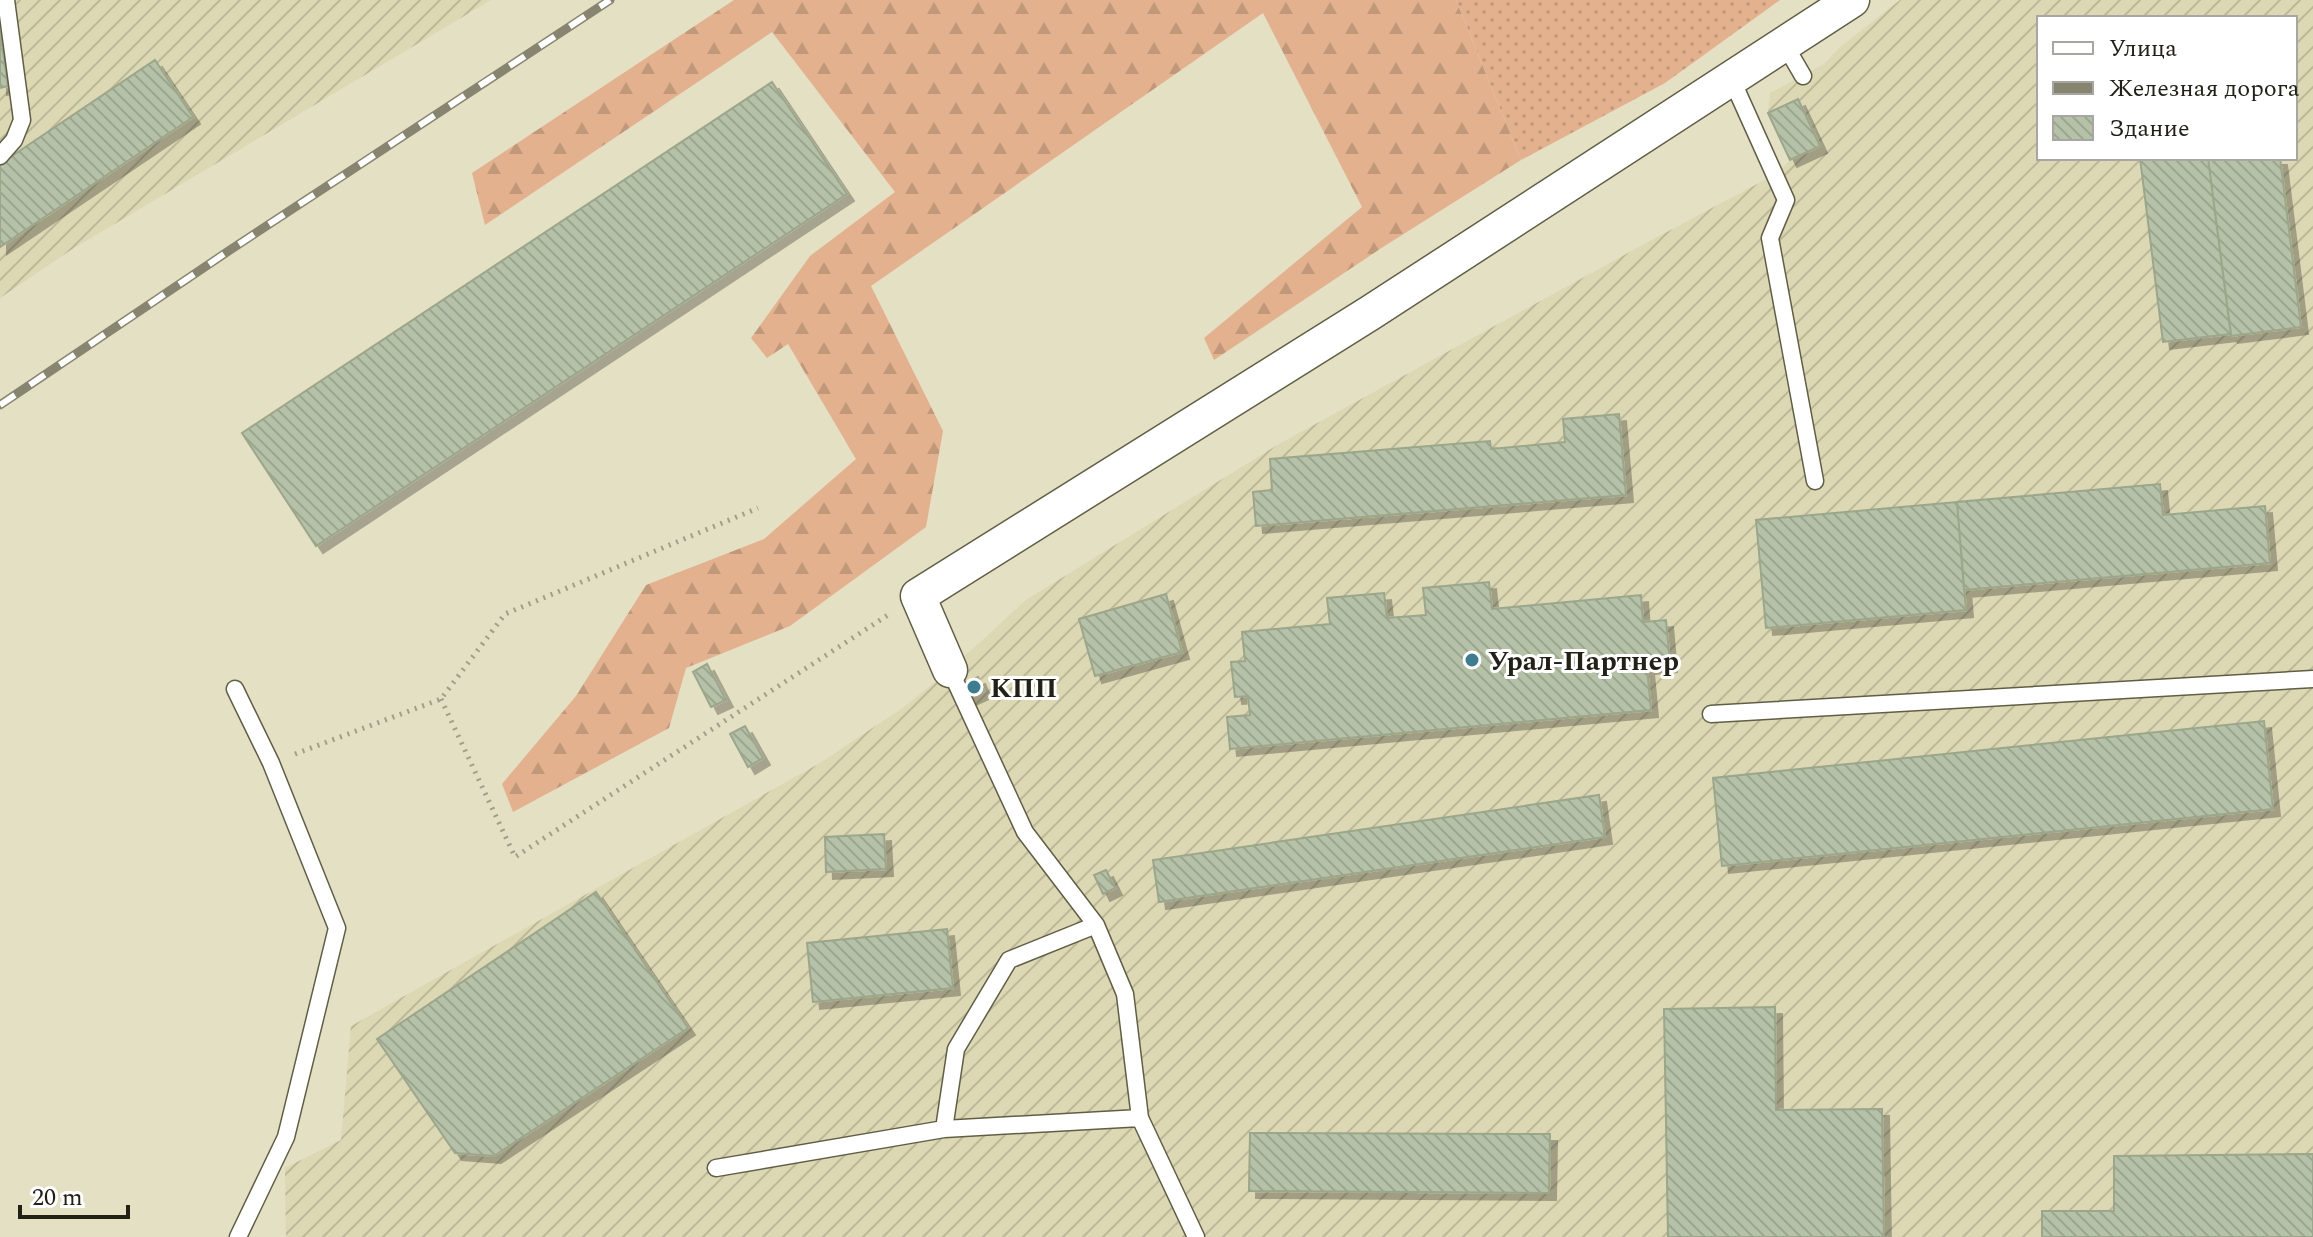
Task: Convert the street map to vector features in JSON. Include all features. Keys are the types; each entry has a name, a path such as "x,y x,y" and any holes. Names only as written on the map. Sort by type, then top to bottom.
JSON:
{"street":[{"path":"950,670 918,596 1356,321 1852,0"}],"lane":[{"path":"0,156 14,140 22,120 6,0"},
{"path":"1785,45 1803,76"},
{"path":"1732,80 1786,200 1770,238 1815,481"},
{"path":"950,670 1025,832 1096,925 1125,994 1140,1118 1196,1237"},
{"path":"1711,714 2313,679"},
{"path":"235,689 271,763 337,928 286,1137 238,1237"},
{"path":"944,1129 956,1049 1009,960 1096,925"},
{"path":"716,1168 944,1129 1140,1118"}],"path":[{"path":"271,763 441,699 505,614 758,508"},
{"path":"441,699 515,857 918,596"}],"shaded area":[{"path":"0,0 491,0 74,248 0,298"},
{"path":"1900,0 2313,0 2313,1237 286,1237 285,1168 341,1140 351,1026 820,763 904,707 950,670 1026,600 1279,444 1776,174 1790,160 1768,113 1770,93 1824,64 1839,48"}],"green space":[{"path":"734,0 1456,0 1521,160 1383,247 1214,360 1204,338 1362,207 1263,13 871,286 943,431 926,527 790,626 686,668 669,728 513,812 502,784 576,696 646,585 764,539 856,459 788,344 767,358 751,338 810,256 895,192 772,32 485,225 472,173"},
{"path":"1456,0 1780,0 1665,83 1521,160"}],"building":[{"path":"0,30 8,86 0,88"},
{"path":"155,60 193,117 0,247 0,164"},
{"path":"772,82 847,194 316,546 242,433"},
{"path":"1798,99 1820,146 1790,160 1768,113"},
{"path":"2140,160 2208,160 2231,334 2163,342"},
{"path":"2208,160 2280,160 2301,327 2231,336"},
{"path":"1619,414 1626,495 1256,526 1253,492 1272,490 1270,459 1490,441 1491,449 1565,442 1563,419"},
{"path":"2160,484 2163,515 2265,506 2270,563 1964,590 1957,502"},
{"path":"1957,502 1966,610 1766,628 1756,520"},
{"path":"1489,582 1492,609 1641,595 1643,622 1666,620 1670,665 1647,667 1651,710 1230,749 1227,717 1250,715 1248,696 1235,697 1231,662 1245,661 1242,632 1330,624 1327,598 1384,593 1387,618 1426,615 1423,588"},
{"path":"1166,594 1182,652 1095,676 1079,619"},
{"path":"707,664 726,700 711,707 693,672"},
{"name":"КПП","path":"978,677 984,691 969,698 963,684"},
{"path":"2264,721 2273,809 1722,866 1713,778"},
{"path":"745,726 763,758 748,767 730,734"},
{"path":"1599,795 1605,837 1159,902 1153,860"},
{"path":"884,834 886,869 826,872 825,837"},
{"path":"1106,870 1115,888 1103,894 1094,875"},
{"path":"596,892 688,1028 494,1156 455,1153 377,1039"},
{"path":"947,929 953,988 813,1002 807,943"},
{"path":"1775,1007 1776,1110 1882,1109 1884,1237 1668,1237 1664,1009"},
{"path":"1250,1133 1550,1134 1549,1193 1249,1191"},
{"path":"2313,1154 2313,1237 2042,1237 2042,1211 2114,1211 2114,1156"}],"railway":[{"path":"0,405 610,0"}],"place":[{"name":"Урал-Партнер","path":"1472,660"},
{"name":"КПП","path":"974,687"}]}
